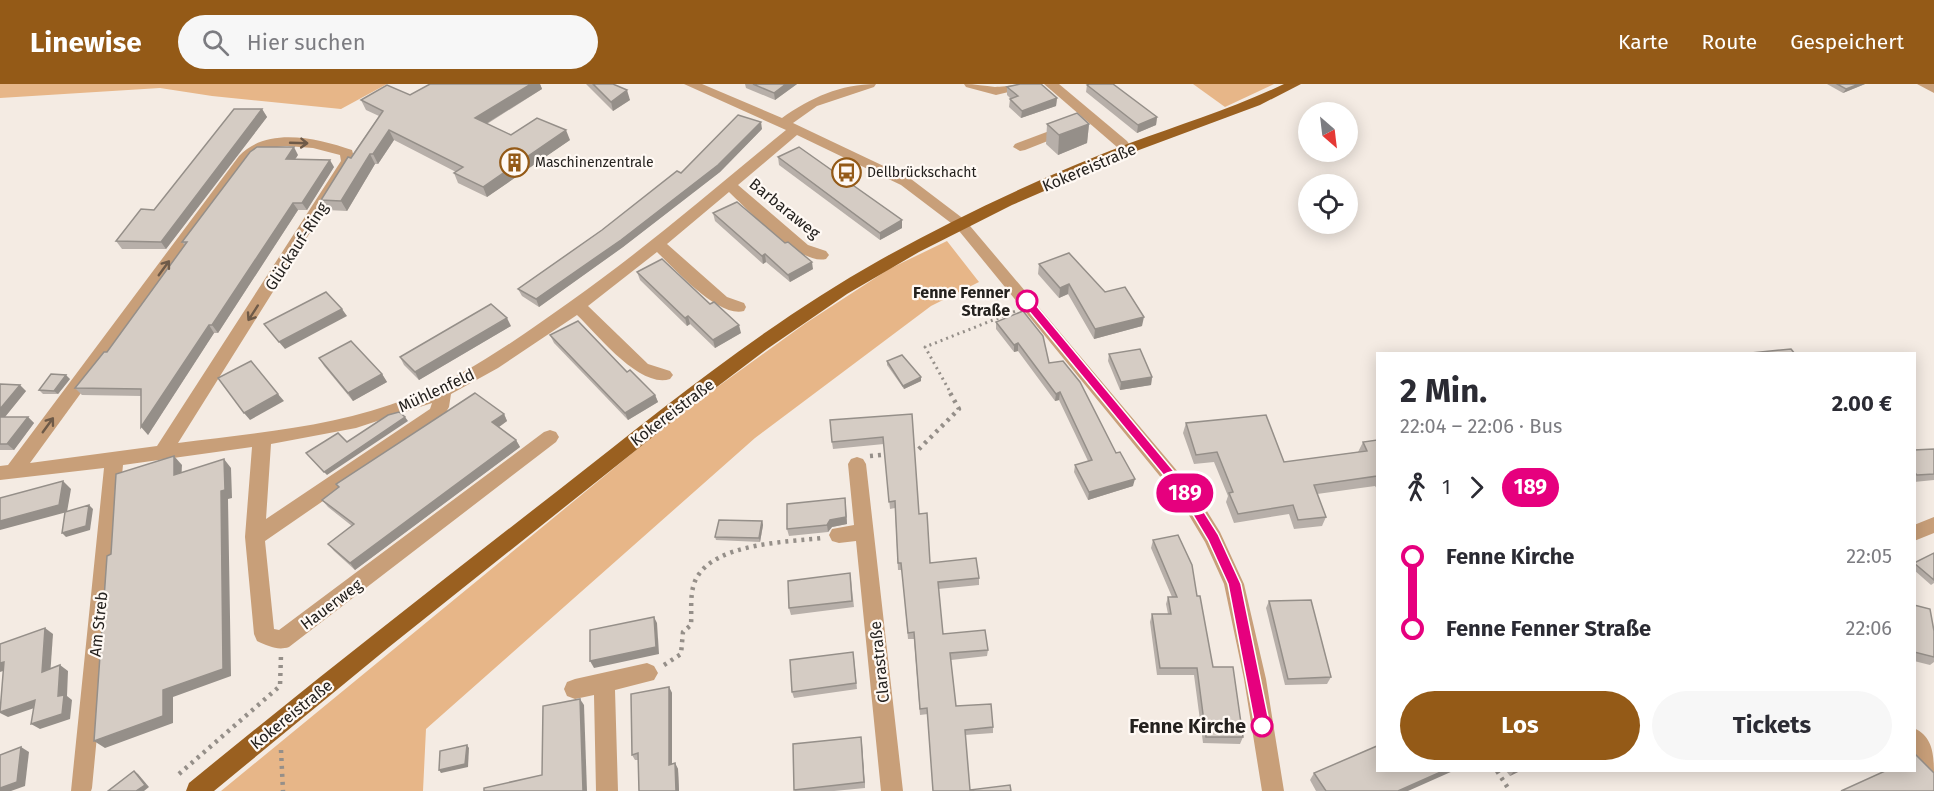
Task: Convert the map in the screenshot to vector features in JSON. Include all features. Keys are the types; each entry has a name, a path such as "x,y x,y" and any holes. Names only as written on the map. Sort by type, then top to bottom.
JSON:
{"main road":[{"name":"Kokereistraße","path":"197,791 280,722 671,411 798,318 882,266 960,223 1046,184 1294,84"}],"street":[{"path":"691,84 790,126 906,182 960,223 1030,305 1188,497 1214,538 1234,584 1255,679 1273,791"},
{"name":"Mühlenfeld","path":"7,473 114,460 324,429 365,420 443,390 494,362 577,305 728,184 812,103 869,84"},
{"path":"971,84 996,91 1024,84"},
{"path":"1051,84 1122,144"},
{"path":"1924,84 1934,89"},
{"path":"1020,147 1092,119"},
{"name":"Glückauf-Ring","path":"7,473 254,149 266,145 290,143 331,147 346,153 348,161 341,175 163,452"},
{"name":"Barbaraweg","path":"728,184 803,249 821,255"},
{"path":"656,243 721,301 738,307"},
{"path":"577,305 642,368 664,375"},
{"path":"255,537 436,414 443,390"},
{"name":"Hauerweg","path":"262,438 255,537 264,634 282,640 550,438"},
{"name":"Am Streb","path":"81,788 114,460"},
{"name":"Clarastraße","path":"857,464 892,791"},
{"path":"1916,532 1934,525"},
{"path":"839,535 865,532"},
{"path":"575,689 646,673"},
{"path":"604,683 607,791"},
{"path":"1916,742 1934,766"}],"path":[{"path":"906,453 916,452 959,409 925,347 1030,305"},
{"path":"857,464 864,456 895,453"},
{"path":"646,673 681,654 683,632 690,625 696,578 718,556 839,535"},
{"path":"179,774 280,686 282,640"},
{"path":"281,750 283,791"},
{"path":"1498,772 1510,791"}],"shaded area":[{"path":"0,84 387,84 341,109 212,96 160,88 0,98"},
{"path":"1193,84 1274,84 1225,107"},
{"path":"947,241 979,282 931,306 755,438 426,729 423,791 221,791 680,414 806,323 889,269"}],"building":[{"path":"430,84 531,84 475,118 511,135 537,118 566,130 483,187 454,173 463,167 389,130 373,154 370,154 341,201 321,200 348,157 351,158 383,111 361,100 387,85 410,95"},
{"path":"593,84 613,84 627,90 611,102"},
{"path":"753,84 786,84 774,93"},
{"path":"1020,84 1041,84 1057,98 1022,111 1010,99 1018,96 1007,87"},
{"path":"1113,84 1157,117 1138,125 1087,85"},
{"path":"1837,84 1859,84 1846,89"},
{"path":"234,109 262,109 161,242 116,241 141,209 154,210"},
{"path":"1077,113 1089,124 1059,135 1047,124"},
{"path":"738,115 761,122 718,165 621,240 536,299 518,289 602,230 677,171 681,173"},
{"path":"257,147 294,147 286,159 330,160 302,203 293,203 141,427 141,389 75,388 104,352 107,352 187,242 182,242 250,152"},
{"path":"799,147 902,220 880,233 778,157"},
{"path":"737,202 785,243 788,242 812,262 788,275 765,254 762,256 713,213"},
{"path":"1069,253 1105,292 1125,287 1144,317 1095,329 1069,284 1060,288 1039,264"},
{"path":"662,259 710,304 714,302 739,325 713,340 688,316 685,318 637,272"},
{"path":"326,292 342,309 279,342 264,324"},
{"path":"491,304 507,318 415,372 400,357"},
{"path":"1023,311 1043,336 1049,363 1063,361 1080,382 1116,453 1120,452 1135,479 1089,492 1075,465 1092,460 1060,392 1056,394 1018,343 1014,345 996,322"},
{"path":"578,321 627,372 630,370 655,395 625,413 550,335"},
{"path":"351,341 382,374 348,393 319,358"},
{"path":"1140,349 1152,377 1121,382 1109,354"},
{"path":"1791,349 1793,352 1761,352"},
{"path":"902,355 921,377 903,386 887,361"},
{"path":"251,361 278,394 244,413 218,378"},
{"path":"51,374 66,375 54,391 39,390"},
{"path":"0,384 20,385 0,409"},
{"path":"475,393 504,414 492,422 516,440 350,563 328,544 354,524 322,500 339,487 336,484"},
{"path":"399,412 405,417 324,472 306,453 338,433 347,442 388,415"},
{"path":"912,414 919,514 927,513 930,563 976,558 979,578 938,582 943,634 985,630 988,650 950,653 956,706 991,704 993,727 965,730 970,790 1010,785 1011,791 933,791 927,708 920,709 914,632 908,633 901,563 898,563 895,501 889,502 883,437 832,442 830,420"},
{"path":"1266,415 1284,462 1367,451 1363,442 1376,440 1376,476 1314,485 1326,517 1298,520 1293,505 1238,514 1229,493 1233,492 1217,452 1196,455 1186,423"},
{"path":"0,417 28,417 7,444 0,444"},
{"path":"1934,449 1934,474 1916,474 1916,450"},
{"path":"174,456 174,475 224,459 225,490 221,491 223,669 163,690 163,716 94,741 107,556 111,554 116,474"},
{"path":"63,481 59,505 0,521 0,498"},
{"path":"845,498 846,517 830,520 827,525 787,529 787,504"},
{"path":"89,505 86,526 62,533 65,512"},
{"path":"719,520 762,521 759,538 715,537"},
{"path":"1178,535 1192,565 1213,667 1233,667 1243,737 1206,737 1197,668 1160,668 1152,614 1171,614 1168,597 1177,597 1153,540"},
{"path":"1934,553 1934,580 1916,565 1916,562"},
{"path":"850,573 852,601 789,608 788,581"},
{"path":"1311,600 1331,677 1288,679 1269,601"},
{"path":"1916,606 1930,609 1934,631 1934,657 1916,652"},
{"path":"654,617 656,647 590,661 590,630"},
{"path":"45,628 42,672 60,665 58,696 64,695 62,714 31,724 35,700 0,712 4,662 0,663 0,644"},
{"path":"853,652 856,683 792,692 790,660"},
{"path":"669,687 669,765 675,763 676,791 639,791 638,753 632,755 631,694"},
{"path":"580,699 583,791 484,791 484,788 542,775 543,706"},
{"path":"861,737 864,782 794,790 793,744"},
{"path":"467,745 465,764 439,770 440,751"},
{"path":"1376,746 1376,772 1441,772 1398,791 1326,791 1314,773"},
{"path":"21,747 17,782 0,788 0,755"},
{"path":"1916,755 1934,773 1934,791 1841,791 1883,772 1916,772"},
{"path":"134,771 145,785 136,791 108,791"}],"bus line":[{"name":"189","path":"1027,301 1188,497 1214,538 1234,584 1255,679 1262,726"}],"place":[{"name":"Maschinenzentrale","path":"514,162"},
{"name":"Dellbrückschacht","path":"846,172"},
{"name":"Fenne Fenner Straße","path":"1027,301"},
{"name":"Fenne Kirche","path":"1262,726"}]}
